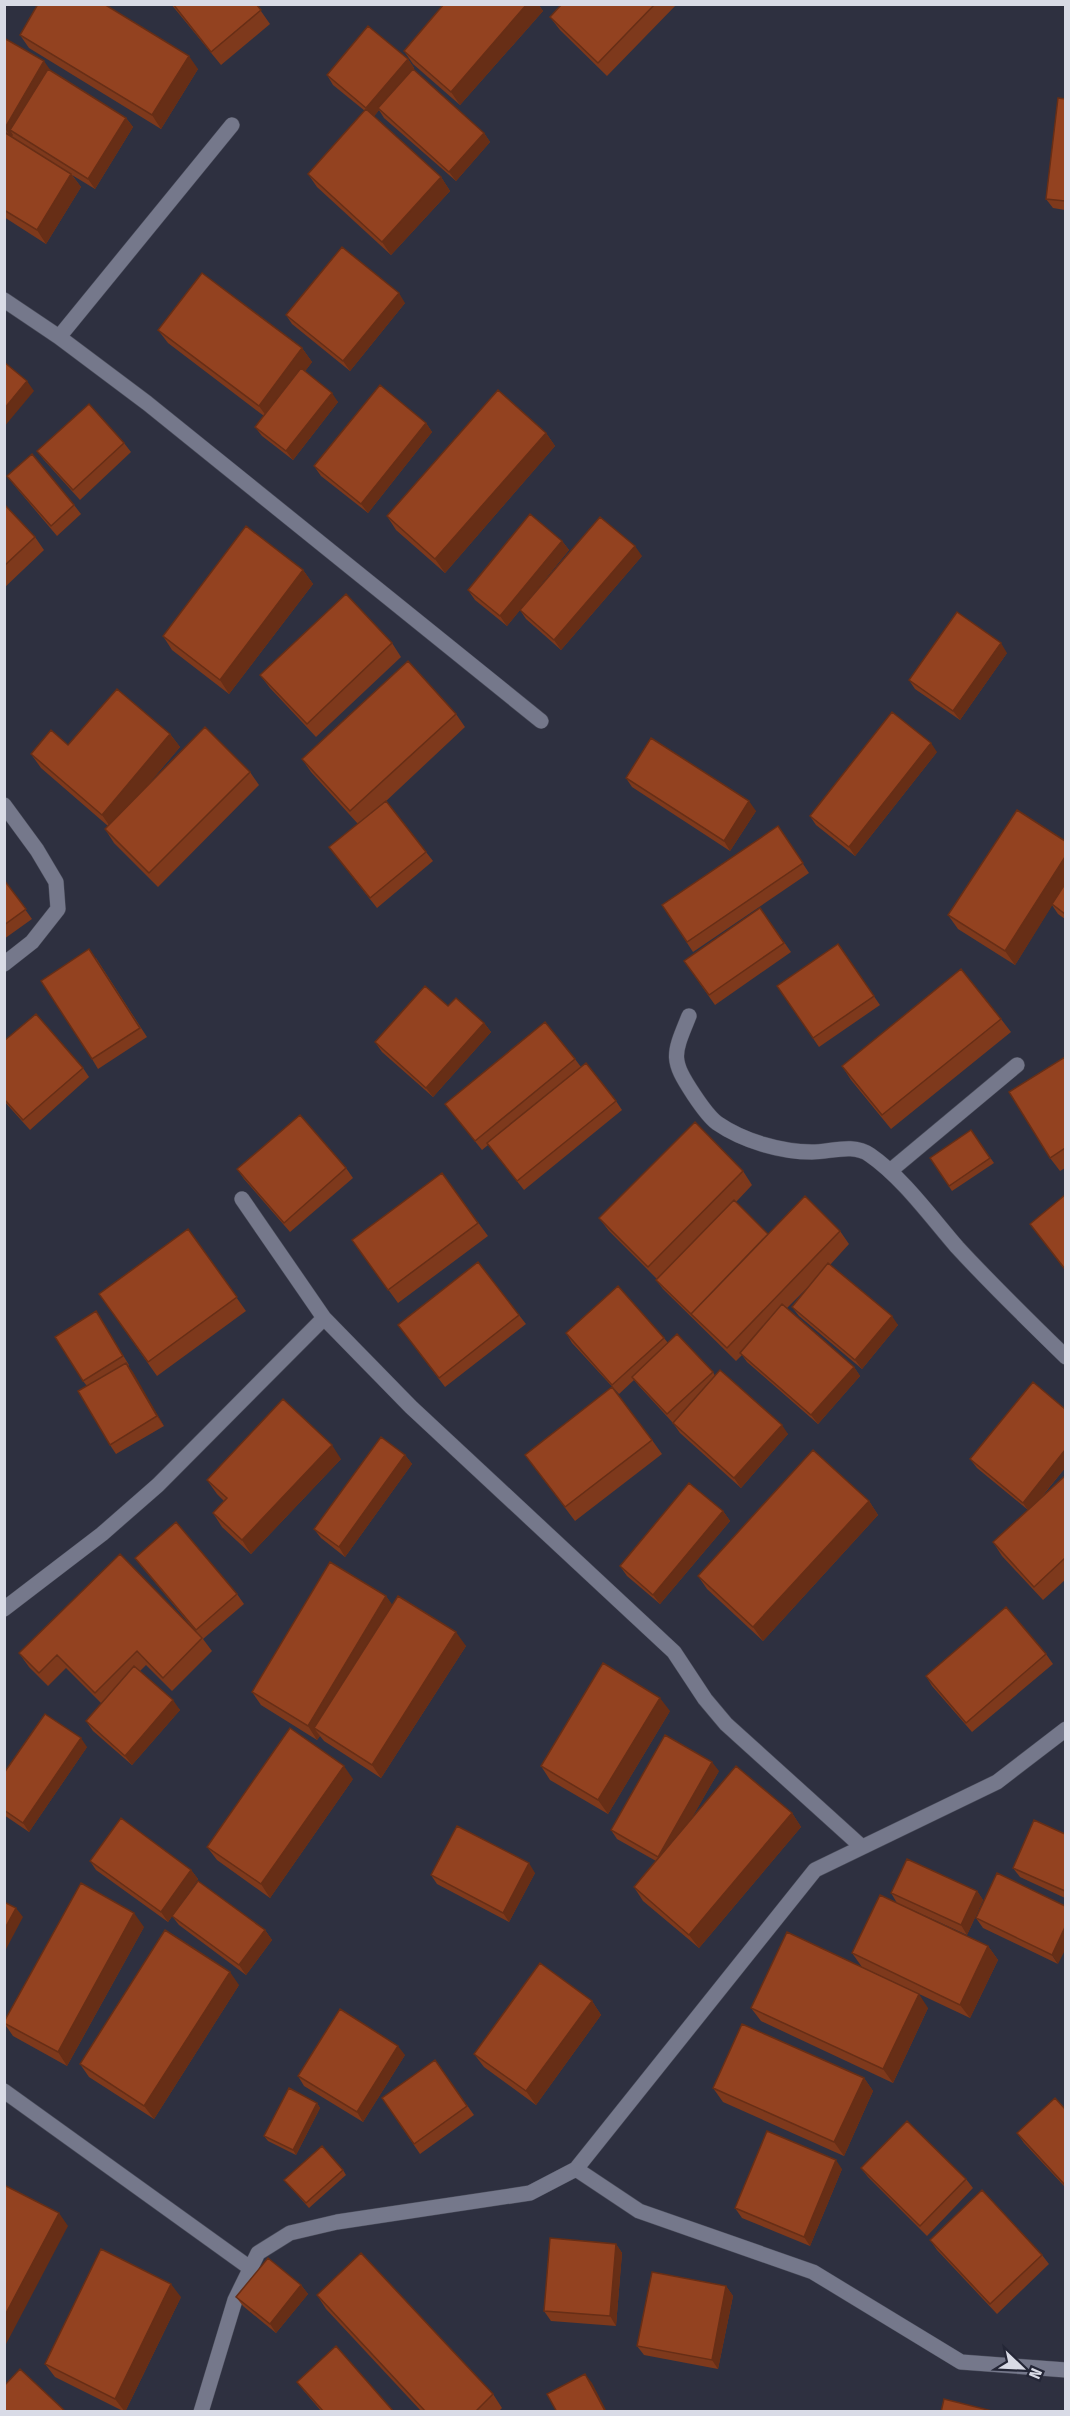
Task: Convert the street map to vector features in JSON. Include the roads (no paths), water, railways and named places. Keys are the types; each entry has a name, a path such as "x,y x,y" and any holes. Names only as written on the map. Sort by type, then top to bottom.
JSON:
{"street":[{"path":"59,337 232,125"},
{"path":"4,300 59,337 147,404 541,721"},
{"path":"4,805 37,850 56,882 58,909 32,942 4,964"},
{"path":"689,1016 676,1046 677,1068 716,1122 743,1137 786,1149 812,1152 847,1148 868,1153 890,1172 985,1277 1065,1357"},
{"path":"890,1172 1017,1065"},
{"path":"242,1199 324,1318 411,1407 674,1652 705,1699 726,1724 862,1847"},
{"path":"4,1610 102,1534 158,1485 324,1318"},
{"path":"201,2412 236,2300 258,2253 290,2233 337,2222 530,2193 576,2169 815,1870 997,1782 1065,1730"},
{"path":"4,2091 250,2268"},
{"path":"576,2169 639,2211 813,2272 961,2362 1065,2370"}]}
